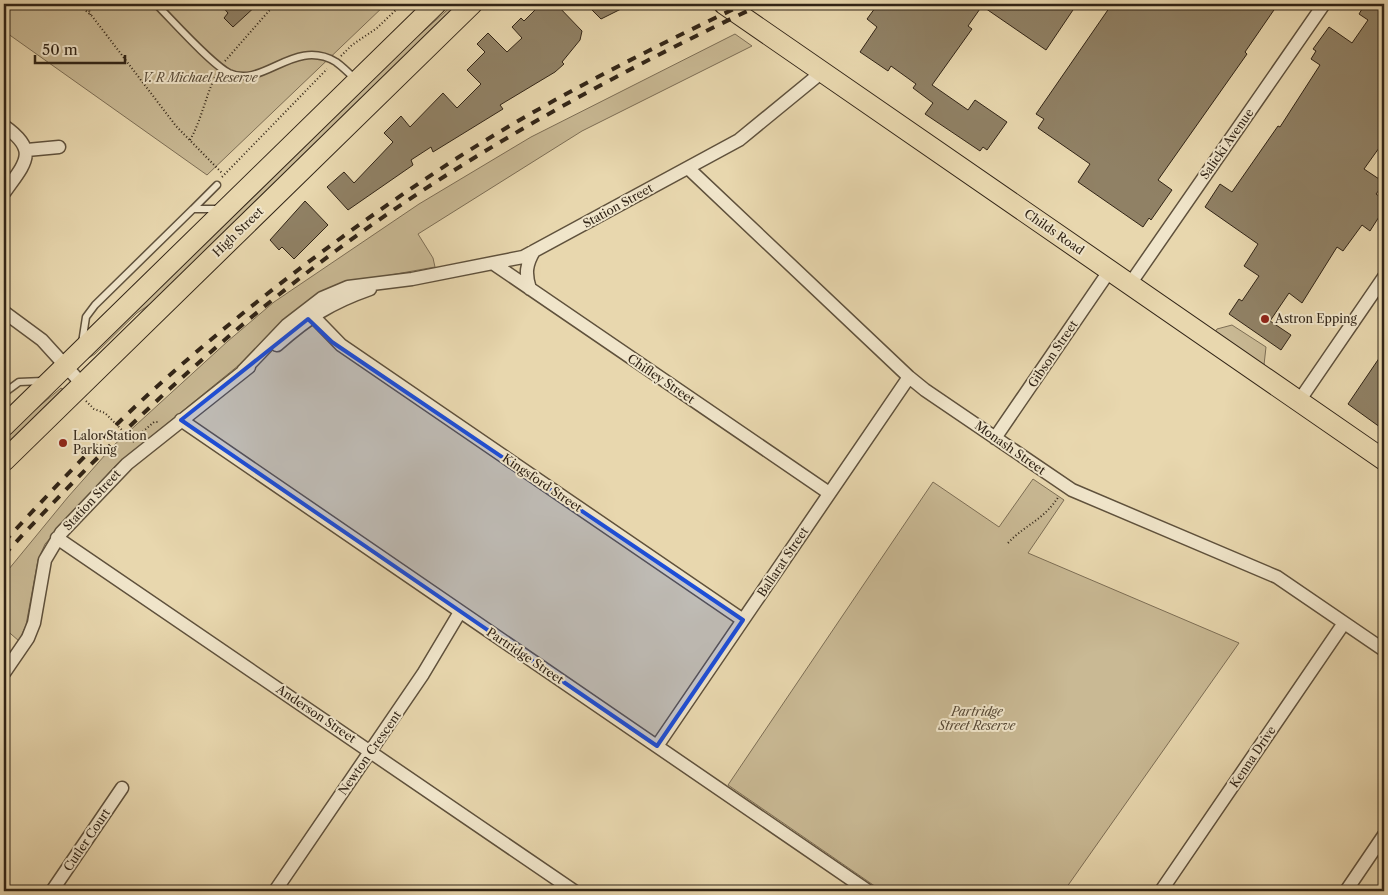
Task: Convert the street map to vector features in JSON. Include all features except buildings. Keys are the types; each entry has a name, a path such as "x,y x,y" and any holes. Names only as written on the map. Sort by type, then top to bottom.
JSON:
{"main road":[{"name":"High Street","path":"4,426 436,4"},
{"name":"High Street","path":"4,461 472,4"},
{"name":"Childs Road","path":"724,4 1384,460"}],"street":[{"name":"Salicki Avenue","path":"1130,284 1324,4"},
{"name":"Station Street","path":"4,673 28,638 34,622 43,569 57,538 112,478 142,451 243,371 287,325 309,315 322,298 348,287 387,284 494,264 513,260 534,251 750,133 822,72"},
{"path":"4,126 21,139 27,150 24,164 4,193"},
{"path":"27,150 59,147"},
{"name":"Monash Street","path":"688,168 909,377 995,438 1072,490 1277,577 1384,650"},
{"path":"530,289 527,267 534,251"},
{"name":"Chifley Street","path":"494,264 829,494"},
{"name":"Gibson Street","path":"995,438 1110,270"},
{"path":"1299,401 1384,277"},
{"path":"4,312 42,340 66,366 79,387"},
{"name":"Kingsford Street","path":"309,315 342,345 743,620"},
{"name":"Ballarat Street","path":"656,746 909,377"},
{"name":"Partridge Street","path":"182,420 868,891"},
{"name":"Anderson Street","path":"57,538 574,891"},
{"name":"Newton Crescent","path":"275,891 423,674 460,612"},
{"name":"Kenna Drive","path":"1161,891 1344,622"},
{"name":"Cutler Court","path":"52,891 122,788"},
{"path":"1346,891 1384,835"}],"lane":[{"path":"156,4 229,73 252,74 298,56 310,54 334,61 357,80"},
{"path":"81,352 86,317 94,305 217,185"},
{"name":"High Street","path":"193,209 227,209"},
{"path":"4,394 19,382 50,381"}],"path":[{"path":"78,4 92,16 176,126 223,174"},
{"path":"87,4 92,16"},
{"path":"217,185 223,174 334,61 352,45 377,28 402,4"},
{"path":"79,387 94,409 105,413 142,451"},
{"path":"1008,543 1023,529 1041,518 1058,496"}],"highlighted area":[{"path":"308,319 332,342 743,620 657,746 181,420"}],"green space":[{"name":"V. R Michael Reserve","path":"4,4 386,4 207,175 4,31"},
{"path":"454,4 462,4 167,293 137,313 95,354 87,359 372,77"},
{"path":"735,34 752,46 582,131 418,234 433,258 435,267 357,281 250,356 115,466 45,544 38,560 26,625 19,641 4,628 4,575 68,497 113,446 228,341 274,302 419,204 531,137"},
{"path":"1232,325 1266,347 1264,365 1215,332 1217,329"},
{"path":"61,388 64,390 4,453 4,436"},
{"name":"Partridge Street Reserve","path":"1033,479 1064,500 1028,553 1239,643 1064,891 882,891 728,785 933,482 999,527"}],"railway":[{"path":"4,542 102,439 163,381 232,322 339,239 451,162 558,98 744,4"},
{"path":"4,555 113,443 189,371 268,303 362,232 472,159 528,126 644,62 762,4"}],"place":[{"name":"Astron Epping","path":"1265,319"},
{"name":"Lalor Station Parking","path":"63,443"}]}
